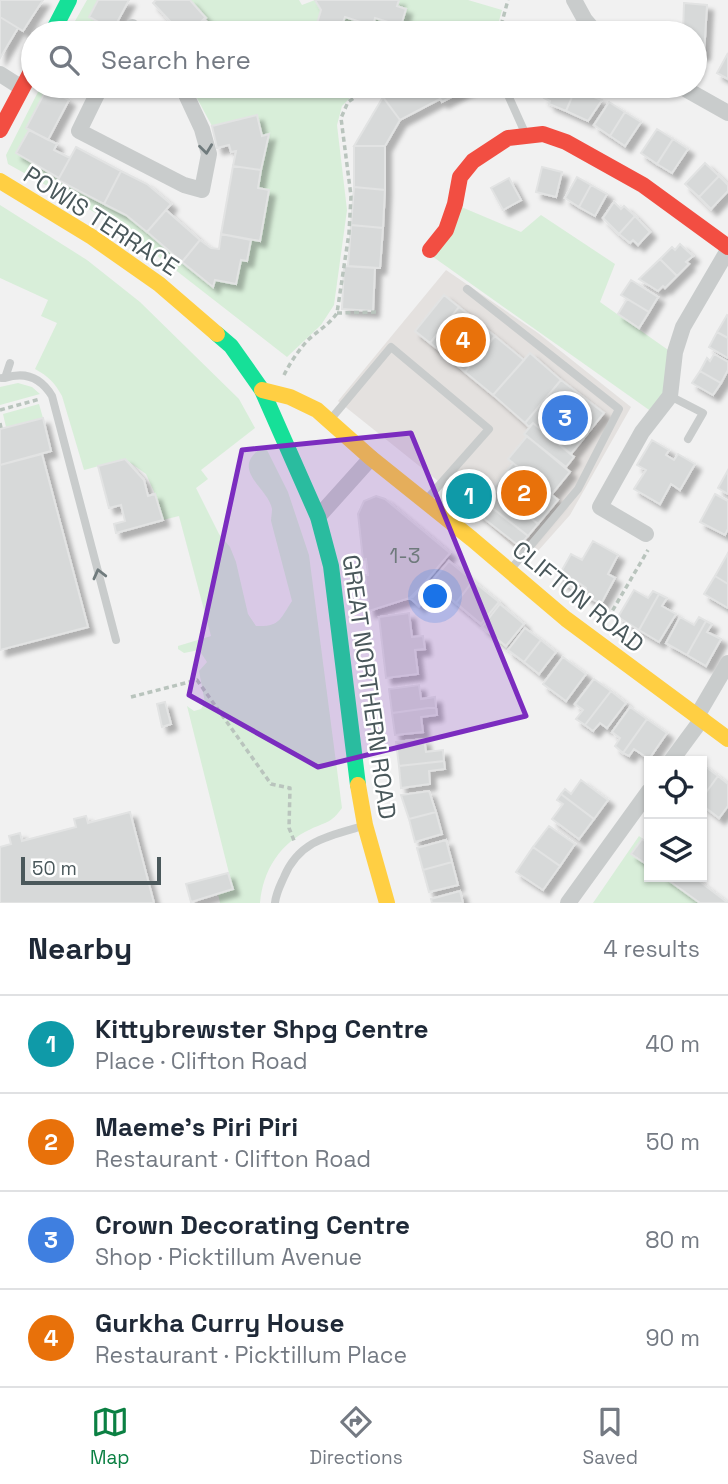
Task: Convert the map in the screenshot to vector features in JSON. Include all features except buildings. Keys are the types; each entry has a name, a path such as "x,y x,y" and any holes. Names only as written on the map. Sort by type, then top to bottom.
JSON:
{"street":[{"path":"58,21 69,0"},
{"path":"573,0 586,21"},
{"path":"0,75 21,87"},
{"path":"0,130 21,90"},
{"path":"95,98 79,131 184,185 202,190 209,154 199,119 188,98"},
{"path":"701,98 728,113"},
{"path":"430,250 446,230 460,177 473,161 508,138 543,134 566,142 643,185 728,248 683,327 675,352 670,396 642,432 600,507 646,534"},
{"name":"POWIS TERRACE","path":"0,181 92,237 159,284 230,346 269,391 318,517"},
{"name":"CLIFTON ROAD","path":"269,391 290,397 317,410 594,642 728,739"},
{"path":"318,517 372,458"},
{"name":"GREAT NORTHERN ROAD","path":"318,517 331,566 353,754 365,825 387,903"},
{"path":"674,756 728,663"},
{"path":"568,903 644,798"}],"lane":[{"path":"509,98 526,135"},
{"path":"467,289 619,409 578,489 509,572"},
{"path":"330,421 391,347 489,429 424,502"},
{"path":"2,378 10,363"},
{"path":"2,378 22,374 33,377 43,383 52,396 116,640"},
{"path":"670,396 703,413 688,439"},
{"path":"275,903 290,861 299,852 323,837 365,825"}],"path":[{"path":"502,21 508,0"},
{"path":"269,391 308,340 337,313 349,233 351,197 341,118 348,102 354,98"},
{"path":"337,313 379,312"},
{"path":"0,410 52,396"},
{"path":"594,642 652,543 646,534"},
{"path":"131,697 197,680 271,784 290,788 289,828 299,852"}],"highlighted area":[{"path":"411,433 526,716 318,767 189,695 242,450"}],"shaded area":[{"path":"446,270 538,333 631,407 570,515 529,561 458,497 338,401"}],"green space":[{"path":"87,0 98,0 101,21 75,21"},
{"path":"190,0 299,0 302,5 315,0 321,10 318,21 208,21"},
{"path":"399,0 468,0 502,10 499,21 402,21 406,9 397,6"},
{"path":"35,98 42,98 16,153 59,180 126,215 213,286 215,280 236,284 241,260 247,261 251,240 260,241 269,191 258,188 268,135 262,136 256,116 212,126 197,98 350,98 342,106 337,125 347,210 334,305 321,325 287,357 119,226 8,164 6,155"},
{"path":"0,205 87,260 140,302 239,399 255,428 201,470 208,479 196,488 219,534 230,547 248,614 256,626 275,623 292,601 271,521 272,509 250,472 252,457 260,449 267,450 288,492 309,555 342,808 331,820 300,835 282,850 269,869 260,903 220,903 218,894 233,889 187,706 194,711 201,709 205,703 199,671 207,662 199,650 184,653 178,649 178,646 211,636 179,516 163,520 146,474 125,459 84,470 62,396 51,380 35,369 57,323 41,316 48,300 0,278"},
{"path":"459,206 521,232 541,215 615,264 600,302 671,352 668,394 652,412 429,254"},
{"path":"18,383 32,387 40,394 0,405 0,387"},
{"path":"39,404 43,418 6,427 3,414"},
{"path":"639,836 644,840 644,882 701,882 728,903 593,903"}],"traffic: fast":[{"path":"58,21 69,0"},
{"path":"217,334 231,346 262,390 318,517 331,566 358,785"}],"traffic: slow":[{"path":"0,181 92,237 159,284 217,334"},
{"path":"262,390 290,397 317,410 566,619 728,739"},
{"path":"358,785 365,825 387,903"}],"traffic: jam":[{"path":"0,130 21,91"},
{"path":"430,250 446,230 460,177 473,161 508,138 543,134 566,142 643,185 728,247"}],"place":[{"name":"Gurkha Curry House","path":"463,340"},
{"name":"Crown Decorating Centre","path":"565,418"},
{"name":"Maeme's Piri Piri","path":"524,493"},
{"name":"Kittybrewster Shpg Centre","path":"469,496"}]}
